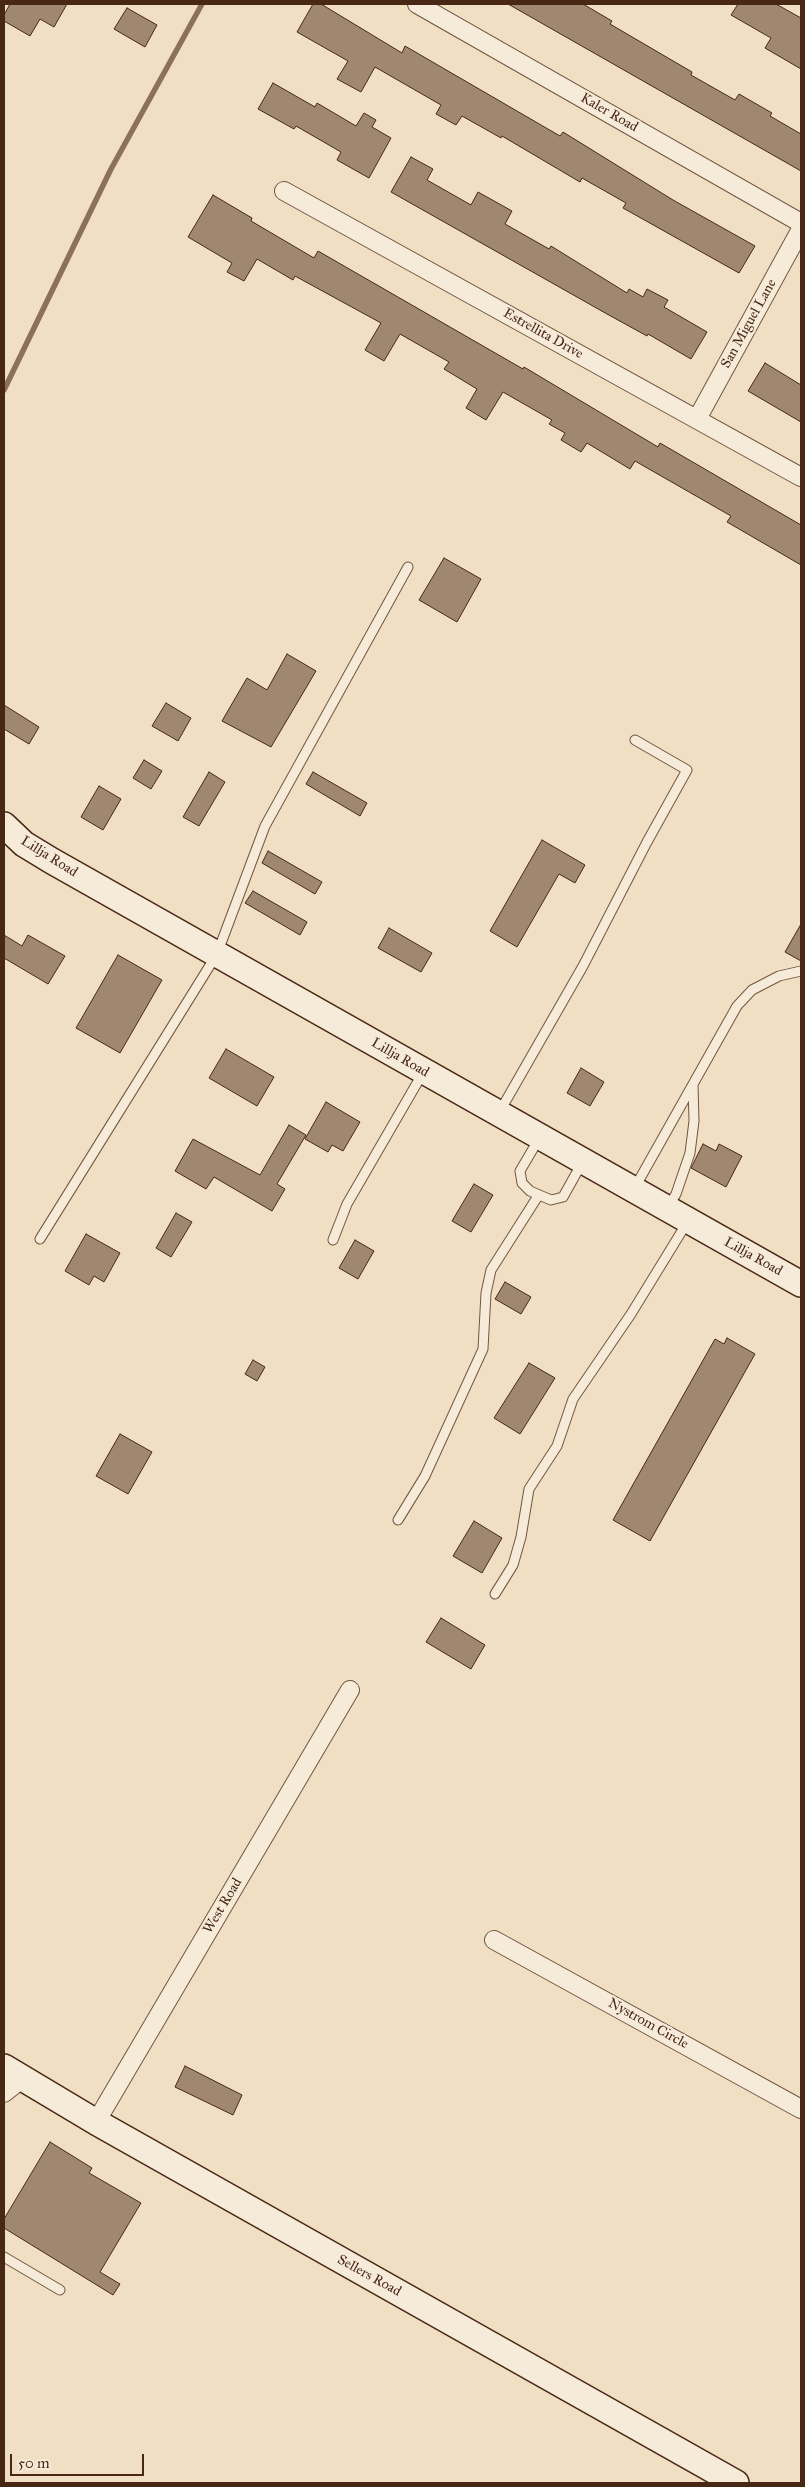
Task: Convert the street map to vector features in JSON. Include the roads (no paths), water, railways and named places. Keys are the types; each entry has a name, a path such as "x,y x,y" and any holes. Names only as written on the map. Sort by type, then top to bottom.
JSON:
{"street":[{"name":"Kaler Road","path":"417,4 801,223"},
{"name":"Estrellita Drive","path":"284,191 801,477"},
{"name":"San Miguel Lane","path":"697,419 801,229"},
{"name":"Lillja Road","path":"4,825 24,844 801,1284"},
{"name":"West Road","path":"96,2122 350,1690"},
{"name":"Nystrom Circle","path":"494,1940 801,2109"},
{"name":"Sellers Road","path":"13,2072 96,2122 736,2483"},
{"path":"4,2093 13,2072"}],"lane":[{"path":"40,1239 217,954 265,826 408,566"},
{"path":"499,1114 583,966 647,842 687,770 635,740"},
{"path":"634,1190 737,1006 752,990 779,976 801,971"},
{"path":"333,1240 347,1204 424,1071"},
{"path":"496,1594 514,1565 529,1489 557,1446 573,1399 631,1314 678,1215 676,1194 690,1153 694,1121 693,1085"},
{"path":"540,1137 520,1171 522,1183 538,1196 551,1200 563,1197 583,1161"},
{"path":"398,1520 425,1476 483,1349 486,1293 491,1270 538,1196"},
{"path":"4,2256 60,2290"}],"waterway":[{"path":"4,390 111,169 202,4"}]}
